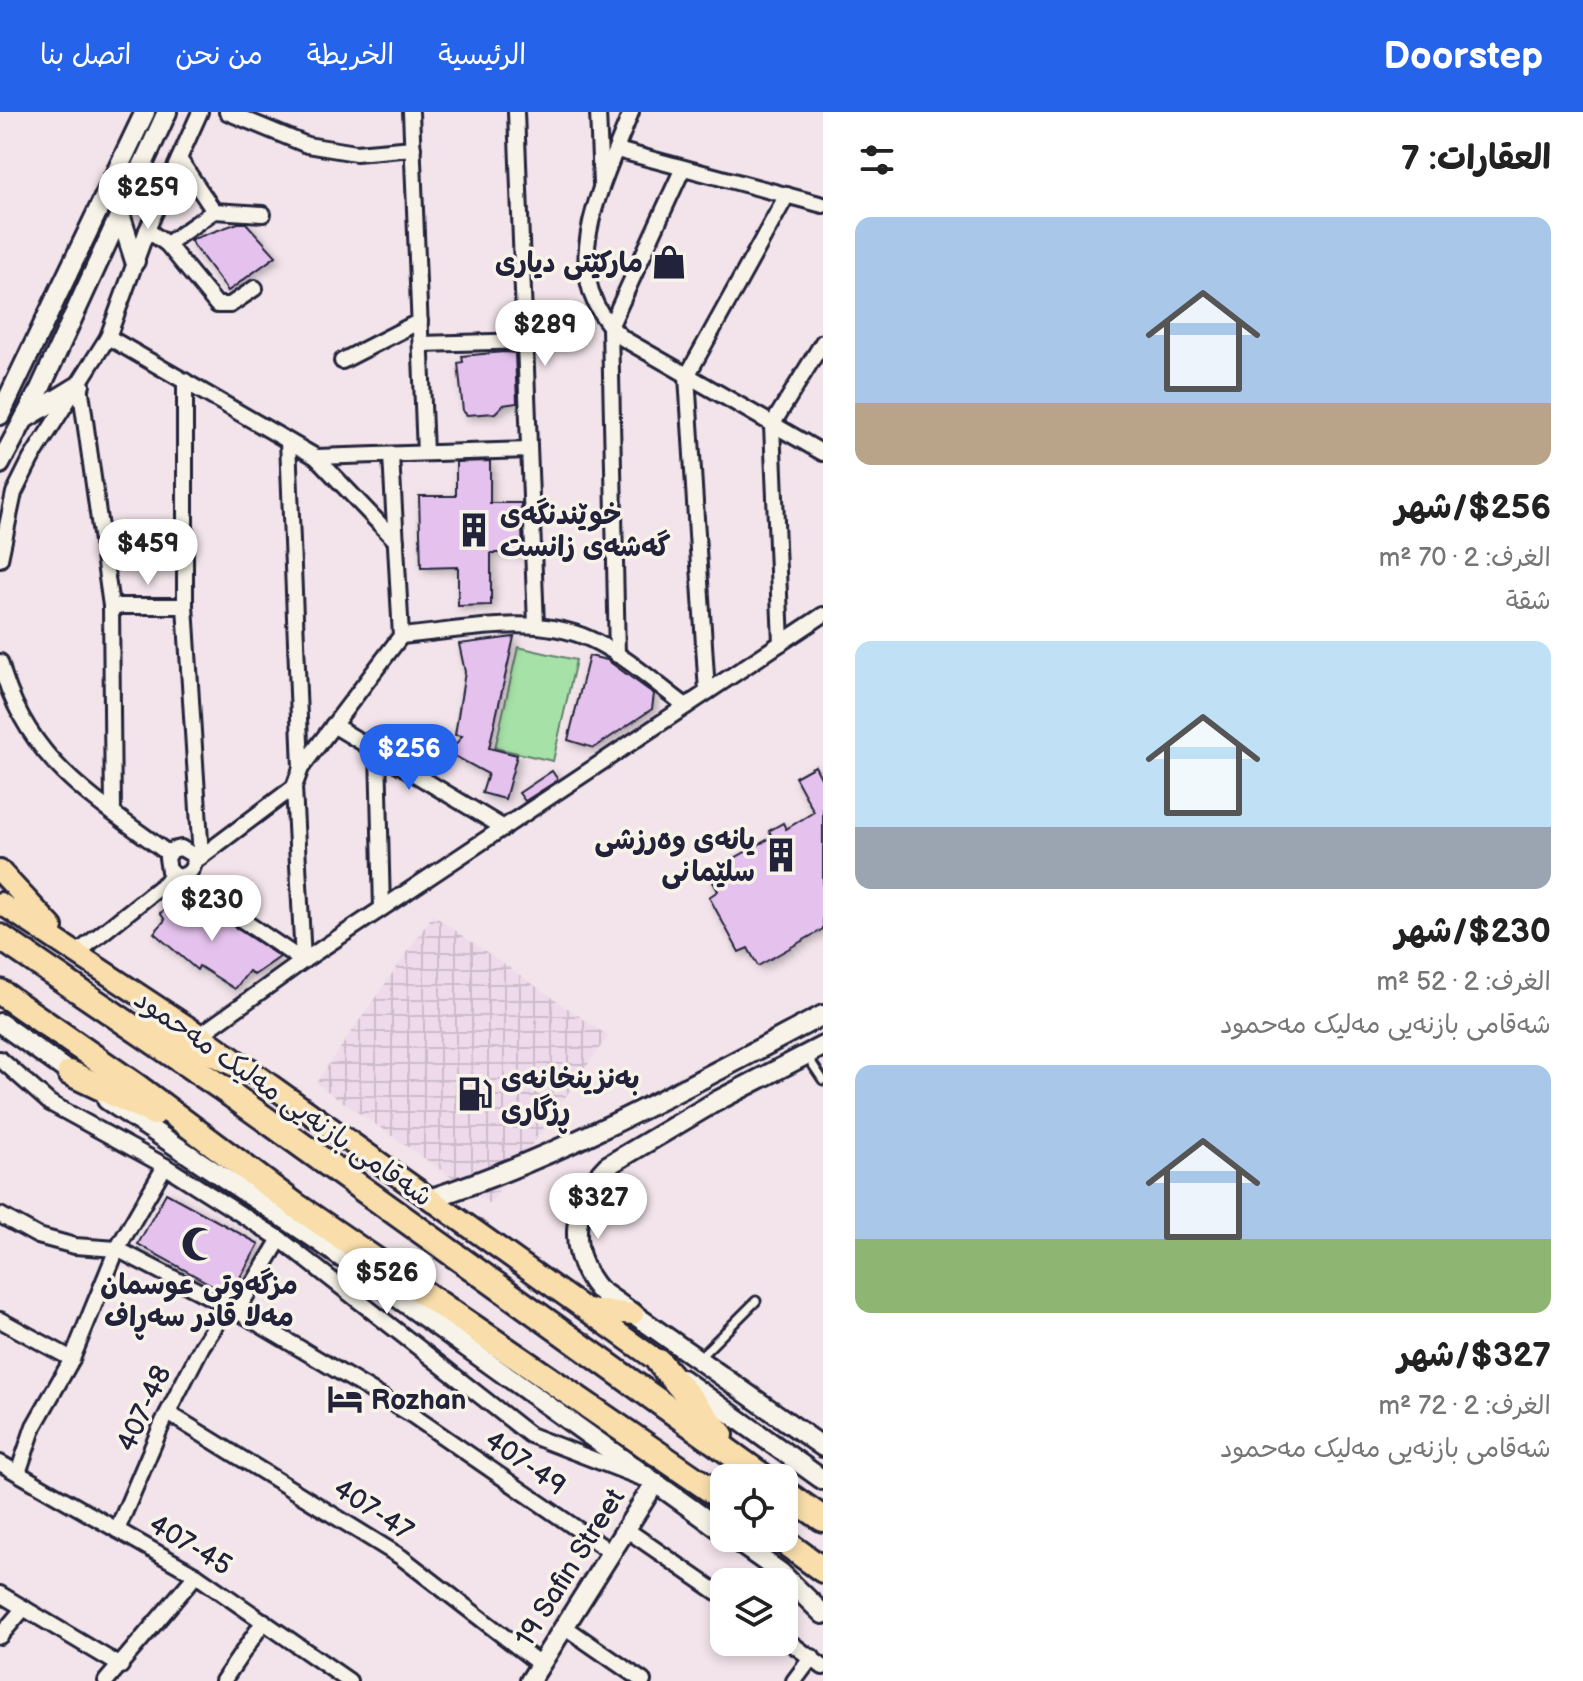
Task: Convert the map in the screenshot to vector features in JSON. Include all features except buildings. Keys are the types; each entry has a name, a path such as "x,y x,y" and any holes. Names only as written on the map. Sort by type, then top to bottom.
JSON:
{"highway":[{"name":"شەقامی بازنەیی مەلیک مەحمود","path":"0,937 222,1088 745,1464"},
{"path":"79,990 248,1070"},
{"path":"0,992 295,1205 710,1489"},
{"path":"70,1073 204,1138"},
{"path":"659,1362 749,1464"},
{"path":"798,1502 823,1519"},
{"path":"798,1552 823,1570"}],"main road":[{"path":"0,415 145,112"},
{"path":"0,464 167,112"},
{"path":"120,214 135,261"},
{"path":"24,419 80,385"},
{"path":"0,871 77,953"},
{"path":"0,903 200,1035 823,1480"},
{"path":"429,1199 494,1178 613,1125 823,1015"},
{"path":"0,1023 168,1143 320,1242 710,1522"},
{"path":"814,1050 701,1110 607,1166 593,1180 577,1217 580,1257 598,1289 823,1447"},
{"path":"584,1309 633,1314"},
{"name":"19 Safin Street","path":"530,1681 655,1483"},
{"path":"752,1552 780,1572 823,1614"}],"street":[{"path":"0,559 14,493 31,459 108,337 147,230 200,112"},
{"path":"227,112 307,145 356,153 413,148"},
{"path":"411,112 425,453"},
{"path":"516,112 536,625"},
{"path":"598,112 601,188"},
{"path":"631,112 589,223 586,264 593,295 610,327 624,339 823,453"},
{"path":"617,150 823,205"},
{"path":"179,159 214,211"},
{"path":"617,655 610,327 683,168"},
{"path":"707,692 687,376 787,195"},
{"path":"167,244 214,211 263,214"},
{"path":"147,230 167,244 217,305 230,305 255,288"},
{"path":"342,361 420,321"},
{"path":"108,337 316,457 396,541"},
{"path":"421,344 525,341"},
{"path":"781,643 772,425 823,342"},
{"path":"185,381 185,606 198,859"},
{"path":"80,385 111,606 113,812"},
{"path":"288,441 301,768"},
{"path":"316,457 529,450"},
{"path":"303,961 294,787 301,768 401,636 391,455"},
{"path":"111,606 185,606"},
{"path":"200,1035 303,961 823,615"},
{"path":"401,636 536,625 575,633 617,655 686,706"},
{"path":"0,662 21,721 41,749 69,780 169,854"},
{"path":"333,725 504,828"},
{"path":"378,752 382,908"},
{"path":"77,953 178,875 190,872 198,859 294,787"},
{"path":"198,859 186,849 177,848 169,854 167,867 303,961"},
{"path":"0,1059 50,1103 165,1166 280,1239 530,1435 655,1483"},
{"path":"18,1473 34,1426 72,1359 117,1249 165,1166"},
{"path":"0,1215 51,1239 75,1246 117,1249"},
{"name":"407-48","path":"117,1530 168,1413 221,1317 237,1311 280,1239"},
{"name":"407-49","path":"117,1249 237,1311 412,1415 612,1553"},
{"path":"0,1320 72,1359"},
{"name":"407-47","path":"168,1413 401,1557 541,1665"},
{"name":"407-45","path":"0,1463 196,1575 349,1681"},
{"path":"627,1530 710,1587"},
{"path":"106,1681 196,1575"},
{"path":"0,1594 121,1666"},
{"path":"0,1636 24,1608"},
{"path":"223,1681 264,1621"},
{"path":"565,1627 643,1681"},
{"path":"794,1681 817,1662 798,1648"}],"lane":[{"path":"814,1050 823,1080"},
{"path":"698,1359 756,1301"}],"shaded area":[{"path":"433,915 608,1036 490,1204 316,1083"}],"green space":[{"path":"518,647 576,660 553,761 495,748"}],"place":[{"name":"مارکێتی دیاری","path":"669,262"},
{"name":"خوێندنگەی گەشەی زانست","path":"474,530"},
{"name":"یانەی وەرزشی سلێمانی","path":"781,855"},
{"name":"بەنزینخانەی ڕزگاری","path":"475,1094"},
{"name":"مزگەوتی عوسمان مەلا قادر سەڕاف","path":"199,1244"},
{"name":"Rozhan","path":"345,1399"}]}
